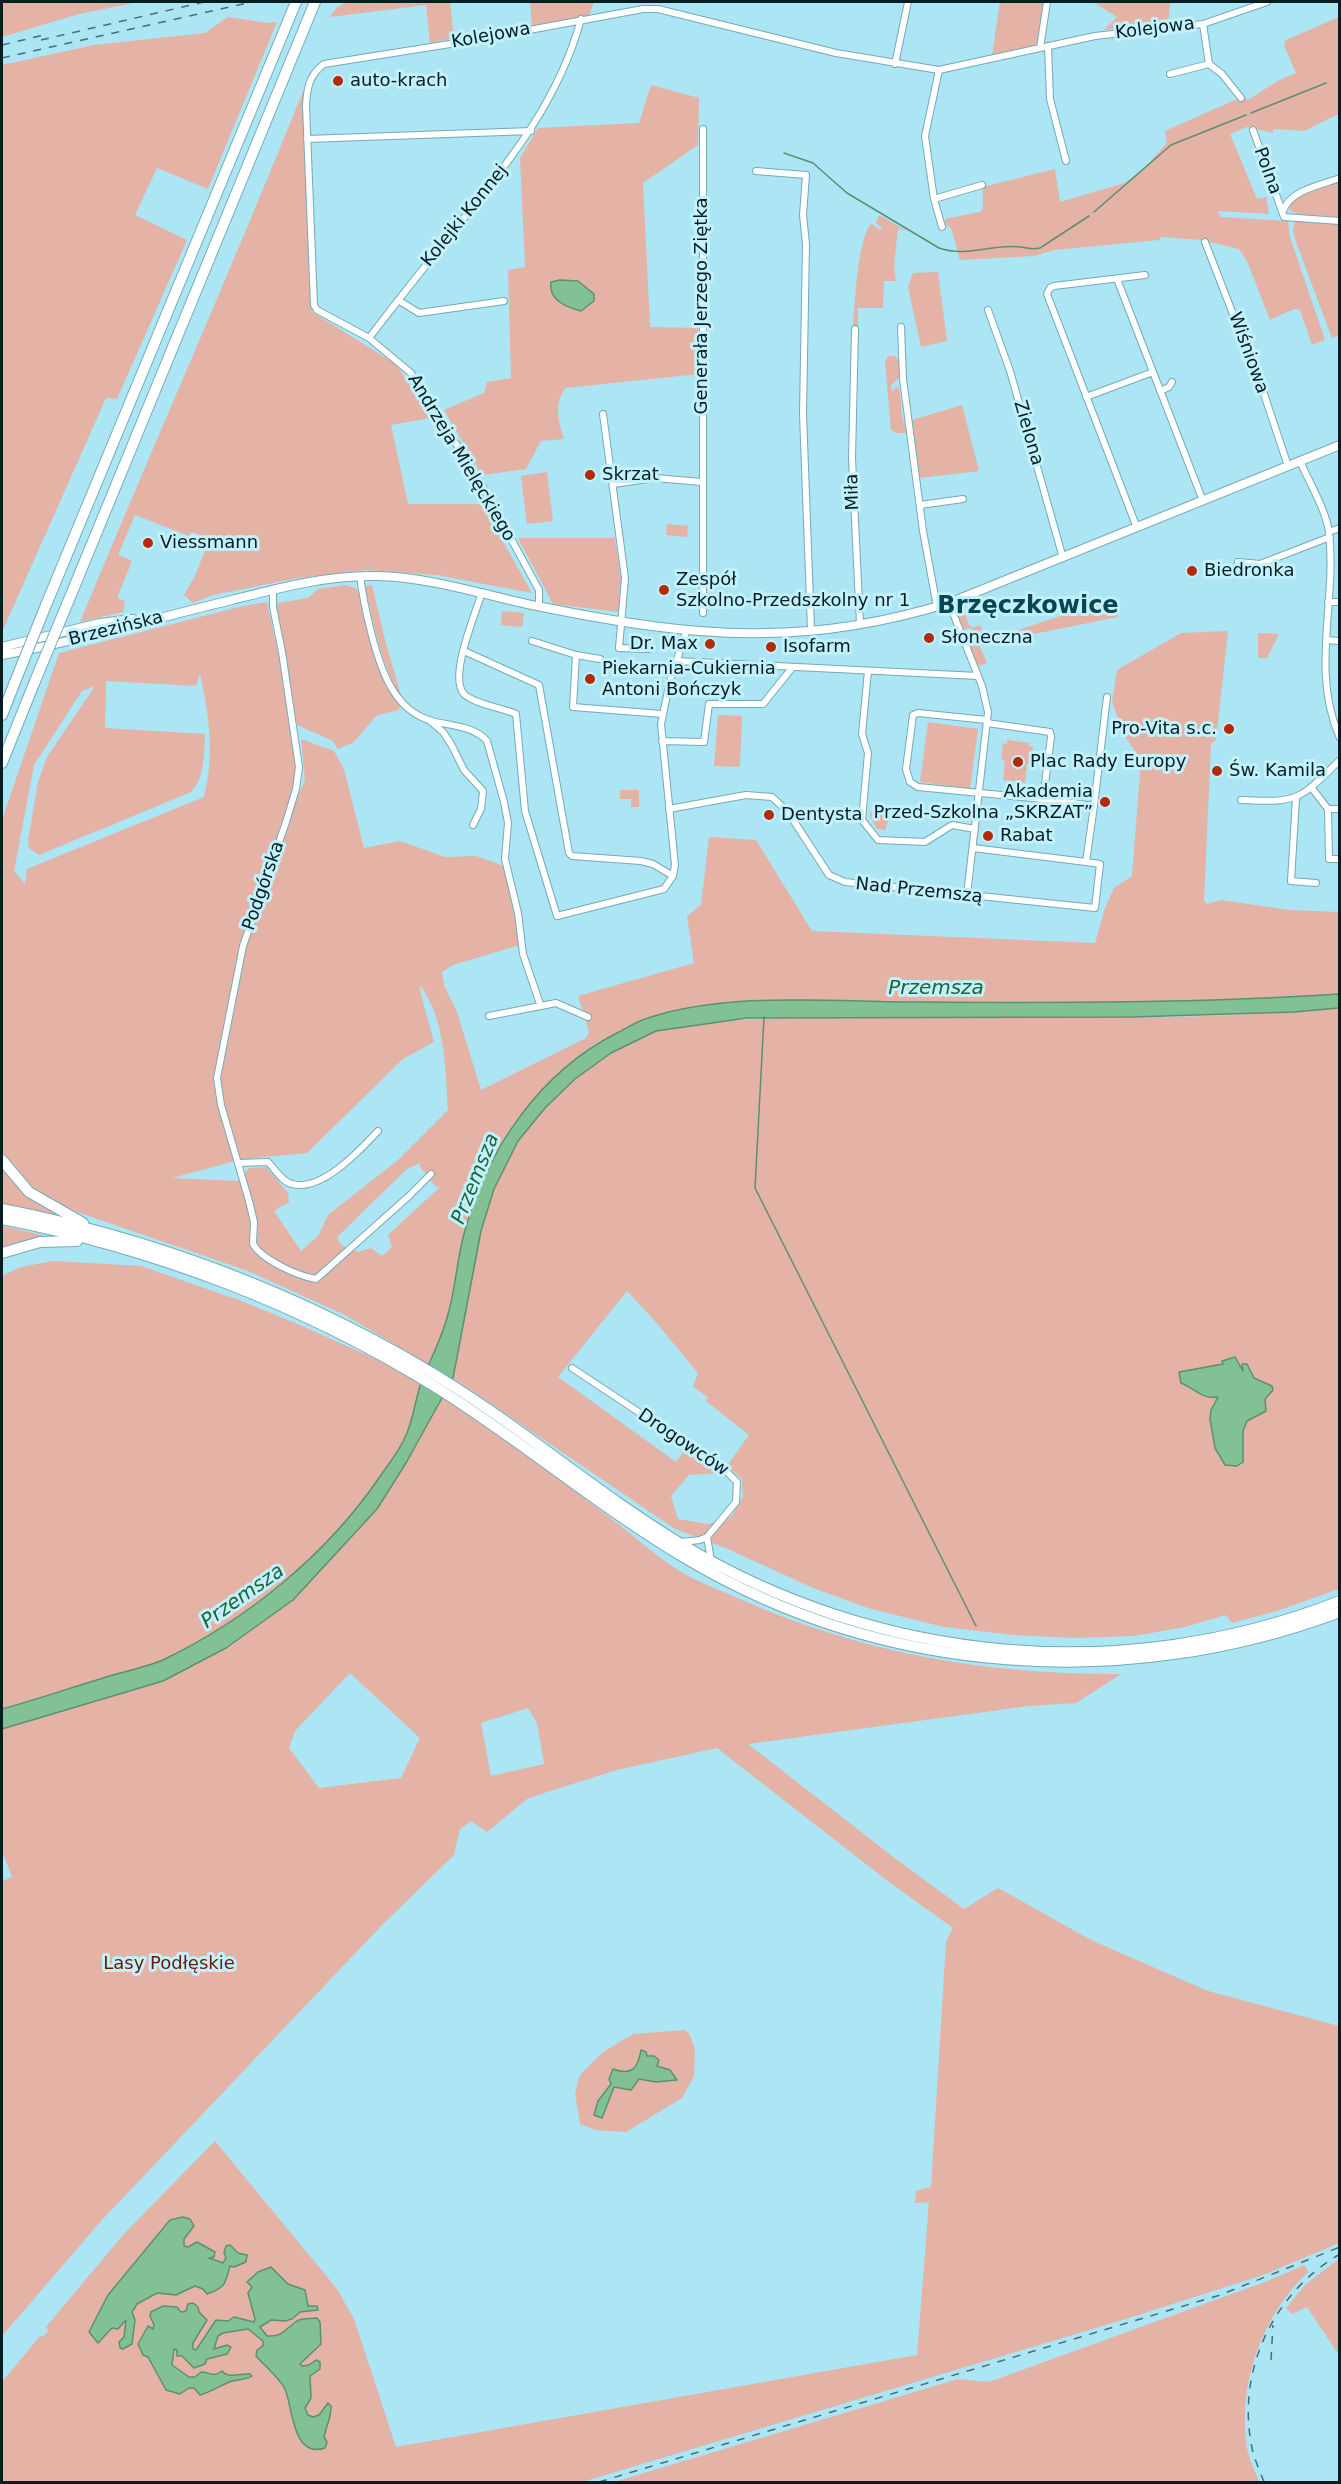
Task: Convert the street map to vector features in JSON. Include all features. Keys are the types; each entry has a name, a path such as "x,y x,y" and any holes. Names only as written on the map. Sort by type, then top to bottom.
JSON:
{"highway":[{"path":"2,715 296,2"},
{"path":"2,763 315,2"},
{"path":"2,1160 20,1184 90,1234"},
{"path":"2,1209 90,1234 240,1289 404,1362 711,1562 776,1593 851,1621 937,1641 1011,1651 1090,1652 1183,1644 1264,1626 1340,1601"},
{"path":"2,1219 90,1234"},
{"path":"2,1253 40,1242 90,1234"},
{"path":"499,1422 659,1542 719,1578 811,1617 907,1646 1007,1660 1060,1663 1112,1662 1180,1654 1237,1643 1288,1630 1340,1612"}],"main road":[{"path":"172,615 273,590 328,579 360,576 425,580 539,606 687,629 764,633 860,624 949,603 1340,445"},
{"name":"Brzezińska","path":"2,647 100,623 172,615"},
{"name":"Brzezińska","path":"2,655 172,615"}],"street":[{"path":"658,9 664,2"},
{"path":"895,64 908,2"},
{"path":"1040,48 1047,2"},
{"name":"Kolejowa","path":"324,64 475,40 581,19 643,9 658,9 836,53 939,70 1095,36 1203,24 1267,2"},
{"name":"Kolejki Konnej","path":"369,338 506,167 531,131 569,58 581,19"},
{"path":"1203,24 1209,64 1222,74 1241,98"},
{"path":"1048,46 1050,99 1066,161"},
{"name":"Andrzeja Mielęckiego","path":"324,64 315,70 307,92 314,304 317,310 369,338 411,373 492,503 539,591 539,606"},
{"path":"1170,74 1209,64"},
{"path":"939,70 925,136 934,199 942,227"},
{"name":"Generała Jerzego Ziętka","path":"703,129 703,613"},
{"name":"Polna","path":"1253,130 1274,193 1284,214"},
{"path":"308,139 531,131"},
{"path":"756,171 806,175 803,216 806,240 803,414 812,630"},
{"name":"Polna","path":"1284,214 1286,202 1294,196 1340,178"},
{"path":"934,199 982,185"},
{"path":"1284,214 1293,218 1340,221"},
{"name":"Wiśniowa","path":"1204,242 1256,373 1288,466"},
{"path":"1137,528 1047,294 1054,286 1118,281 1145,275"},
{"path":"1118,281 1203,501"},
{"path":"398,300 419,313 504,301"},
{"name":"Zielona","path":"988,310 1010,371 1063,558"},
{"path":"901,327 903,379 937,607"},
{"name":"Miła","path":"855,328 852,458 860,624"},
{"path":"1086,397 1153,372"},
{"path":"1160,391 1169,387 1172,382"},
{"path":"603,414 625,578 619,648 648,649"},
{"path":"1300,461 1329,535 1326,694 1329,711 1340,738"},
{"path":"613,484 655,478 702,482"},
{"path":"920,505 963,499"},
{"path":"1238,562 1260,564 1329,535 1340,528"},
{"path":"360,576 377,650 390,686 408,709 430,721 443,732 464,770 483,791 481,809 473,825"},
{"name":"Podgórska","path":"273,590 273,607 299,766 296,789 286,822 243,946 218,1066 219,1096 254,1222 253,1244 256,1250 304,1277 316,1279 410,1196 431,1174"},
{"path":"482,592 464,651 459,685 464,694 471,699 516,714 525,811 557,916 664,889 673,876 674,854 662,741 662,714 687,629"},
{"path":"1328,602 1340,602"},
{"path":"949,603 978,676 988,709 967,895"},
{"path":"1326,640 1340,640"},
{"path":"532,641 576,655 600,659"},
{"path":"464,651 539,685 568,853 572,856 641,861 653,864 673,876"},
{"path":"576,655 573,707 662,714"},
{"path":"676,661 978,676"},
{"path":"662,741 704,742 709,704 763,704 792,668"},
{"path":"868,671 862,734 868,753 862,820 878,840 925,842 952,825 975,829"},
{"path":"973,848 1086,862 1107,697"},
{"path":"1043,799 1050,732 918,713 913,715 906,769 910,782 918,787 1094,806"},
{"path":"430,721 466,728 481,734 487,741 508,823 505,859 518,912 523,954 540,1004"},
{"path":"1241,800 1275,801 1296,798 1340,760"},
{"path":"1311,787 1328,809 1329,859 1340,859"},
{"name":"Nad Przemszą","path":"669,809 746,795 772,797 788,812 822,866 836,880 976,897 1095,908 1100,864 1086,862"},
{"path":"1296,798 1291,881 1316,883"},
{"path":"1328,809 1340,809"},
{"path":"489,1016 540,1004 556,1003 588,1017"},
{"path":"238,1163 268,1162 289,1183 308,1183 343,1167 378,1131"},
{"name":"Drogowców","path":"573,1368 732,1475 737,1482 736,1502 732,1510 707,1537"},
{"path":"678,1542 707,1537 711,1562"}],"green space":[{"path":"2,2 139,2 79,14 2,37"},
{"path":"349,2 450,2 454,38 430,43 426,5 330,17 337,7"},
{"path":"530,2 594,2 589,16 532,27"},
{"path":"1000,2 1045,2 1036,46 992,56"},
{"path":"1093,2 1170,2 1168,24 1104,30 1117,17"},
{"path":"228,17 268,23 277,22 208,189 157,168 135,215 187,240 117,399 106,398 2,632 2,65 94,45 205,33"},
{"path":"1339,17 1339,114 1304,131 1275,129 1273,133 1247,127 1230,134 1257,199 1266,197 1269,214 1218,211 1220,217 1288,221 1290,237 1325,340 1312,345 1300,310 1294,309 1270,320 1247,261 1239,249 1201,240 1160,237 1159,240 1054,250 1034,256 960,260 951,228 946,225 945,219 980,212 983,209 983,187 1055,169 1060,202 1125,183 1145,167 1167,143 1165,131 1244,96 1248,100 1279,80 1296,73 1284,45 1286,40"},
{"path":"651,85 699,98 698,145 643,183 650,327 698,328 699,374 565,388 558,407 564,439 541,441 526,469 482,475 444,410 484,393 487,382 511,378 508,270 525,267 520,158 538,128 639,123"},
{"path":"304,89 309,279 312,312 396,364 431,418 391,425 408,504 482,504 532,593 437,575 368,570 298,578 213,595 193,603 184,595 195,576 210,538 191,532 189,536 135,515 118,555 132,561 117,598 125,601 123,612 80,622 249,223"},
{"path":"1339,181 1339,217 1302,216 1289,210 1291,202 1307,192"},
{"path":"879,215 907,231 898,228 894,266 896,281 884,281 883,308 858,308 858,335 853,327 859,261 869,226 872,224 880,230 883,229 876,223"},
{"path":"1295,221 1339,224 1339,335 1332,338 1296,242 1293,231"},
{"path":"938,272 947,341 921,347 908,287 913,273"},
{"path":"888,356 894,356 900,361 899,378 891,385 892,392 897,386 899,390 906,433 891,430 885,362"},
{"path":"962,405 979,471 920,478 912,420"},
{"path":"547,472 553,521 527,524 521,476"},
{"path":"667,524 688,526 687,537 666,535"},
{"path":"518,538 615,538 621,579 618,612 553,604"},
{"path":"346,585 357,589 386,687 401,706 398,710 376,716 354,742 338,749 333,741 297,725 276,607 278,603 308,598 318,589"},
{"path":"372,585 403,702 389,674 375,631 365,586"},
{"path":"991,594 964,606 968,624 973,628 979,625 983,629 975,632 969,628 964,630 958,615 958,606"},
{"path":"1117,597 1118,617 979,645 987,663 978,666 968,647"},
{"path":"267,602 281,667 296,764 292,794 270,861 305,780 301,739 334,751 344,769 364,848 400,841 445,857 476,856 504,866 520,945 453,965 442,972 444,985 457,1012 481,1090 586,1038 589,1032 578,996 694,963 687,916 701,905 709,837 756,840 812,931 1095,943 1105,908 1114,888 1132,876 1141,760 1124,735 1112,702 1117,670 1181,633 1228,631 1216,740 1211,744 1204,901 1207,904 1221,900 1289,910 1339,912 1339,994 1218,1001 1084,1003 731,1001 646,1018 593,1045 521,1115 496,1152 463,1234 449,1312 439,1344 429,1365 345,1315 248,1271 54,1204 25,1180 2,1151 2,820 59,653 239,607","holes":["200,673 210,735 204,797 27,869 25,884 14,871 34,765 82,691 95,686 47,757 38,782 28,841 29,848 39,855 191,792 201,773 205,734 105,728 106,681 196,686","420,985 435,1014 443,1045 448,1110 398,1160 328,1215 318,1236 301,1251 274,1211 289,1202 288,1193 266,1167 249,1168 238,1181 172,1178 243,1159 307,1153 403,1059 434,1042","423,1162 419,1165 435,1186 440,1187 388,1235 392,1247 382,1256 371,1248 358,1252 341,1245 337,1237 407,1169"]},
{"path":"502,611 524,613 522,627 501,625"},
{"path":"1258,633 1279,634 1267,658 1258,658"},
{"path":"718,715 742,716 740,767 714,766"},
{"path":"928,722 978,729 970,789 920,782"},
{"name":"Plac Rady Europy","path":"1007,740 1030,743 1029,746 1033,747 1031,764 1027,764 1025,783 1003,780 1005,761 1001,760 1003,743 1007,744"},
{"path":"620,790 639,790 639,807 631,807 631,799 620,799"},
{"path":"883,805 888,817 885,830 877,829 869,814"},
{"path":"1339,1008 1339,1589 1277,1611 1232,1623 1226,1615 1185,1627 1134,1636 1075,1638 1013,1635 944,1627 868,1608 813,1588 728,1549 675,1529 453,1378 482,1227 491,1197 517,1142 544,1107 577,1076 634,1040 659,1030 676,1027 773,1018 1156,1017 1278,1013","holes":["627,1291 698,1373 693,1387 708,1397 706,1401 749,1435 727,1466 742,1479 743,1497 731,1517 708,1524 678,1519 671,1496 689,1475 721,1473 685,1450 676,1462 558,1377","1222,1361 1239,1366 1245,1373 1250,1367 1254,1378 1273,1390 1265,1399 1266,1411 1247,1421 1243,1431 1243,1462 1225,1465 1215,1448 1210,1419 1211,1410 1218,1397 1205,1397 1192,1387 1181,1383 1179,1372 1224,1364"]},
{"path":"2,1164 15,1182 73,1219 2,1206"},
{"path":"2,1226 56,1238 2,1251"},
{"path":"53,1261 141,1266 239,1300 300,1325 378,1360 421,1384 406,1436 387,1469 333,1535 267,1595 232,1621 162,1660 2,1709 2,1276 21,1267"},
{"name":"Lasy Podłęskie","path":"442,1397 547,1470 678,1570 706,1585 784,1617 830,1633 925,1657 1022,1670 1121,1674 1076,1703 1029,1706 748,1744 964,1909 998,1888 1093,1941 1208,1991 1339,2026 1339,2243 1263,2275 1129,2318 582,2482 2,2482 2,2382 40,2336 43,2337 48,2331 46,2327 123,2235 215,2141 337,2289 354,2319 396,2447 917,2355 929,2202 915,2203 916,2191 931,2187 946,1942 953,1928 889,1882 717,1748 617,1770 527,1799 487,1832 471,1821 460,1829 454,1855 382,1925 101,2221 2,2336 2,1881 12,1877 2,1851 2,1729 163,1681 226,1648 293,1600 377,1509 406,1463","holes":["350,1673 420,1738 401,1778 319,1788 289,1748 295,1731","528,1708 537,1723 544,1764 491,1776 481,1723"]},
{"path":"684,2030 689,2033 695,2049 694,2076 682,2098 626,2132 596,2130 580,2124 575,2093 580,2075 603,2052 633,2034","holes":["641,2051 657,2066 670,2070 671,2074 677,2078 656,2082 639,2079 614,2087 602,2117 594,2115 604,2093 616,2079 636,2065"]},
{"path":"1339,2259 1339,2355 1307,2307 1292,2314 1286,2308 1306,2284"},
{"path":"1305,2265 1308,2272 1278,2309 1266,2330 1256,2352 1250,2376 1245,2424 1247,2448 1259,2482 614,2482 958,2379 989,2382 1265,2282"}],"shaded area":[{"path":"578,281 594,294 594,301 581,311 559,302 552,294 551,282"},
{"path":"1339,994 1339,1008 1294,1012 1132,1017 747,1018 656,1031 611,1053 575,1079 545,1108 518,1141 494,1189 481,1231 453,1378 406,1463 377,1509 293,1600 226,1648 163,1681 2,1729 2,1709 149,1665 196,1643 256,1604 284,1582 335,1533 379,1478 403,1441 420,1386 445,1323 453,1293 462,1240 475,1200 503,1142 541,1091 564,1069 589,1049 617,1033 644,1019 680,1010 747,1001 1130,1002"},
{"path":"1235,1357 1243,1371 1242,1364 1247,1364 1254,1378 1272,1386 1273,1390 1265,1399 1266,1411 1247,1421 1243,1431 1243,1462 1237,1466 1225,1465 1215,1448 1210,1419 1211,1410 1218,1397 1208,1397 1181,1383 1179,1372 1223,1364 1222,1361"},
{"path":"641,2050 646,2052 647,2056 654,2056 659,2060 657,2066 670,2070 677,2080 656,2082 639,2079 631,2090 614,2087 602,2118 594,2115 598,2101 611,2084 609,2079 613,2069 625,2072 633,2069 638,2062"},
{"path":"183,2217 190,2219 194,2226 184,2239 184,2246 188,2247 197,2242 215,2252 214,2257 209,2258 223,2263 226,2258 224,2253 226,2246 230,2245 238,2253 247,2255 246,2262 234,2267 230,2266 224,2284 207,2294 203,2289 195,2286 176,2295 157,2293 137,2304 132,2312 135,2320 132,2344 123,2349 120,2348 119,2342 124,2337 126,2320 118,2329 112,2328 98,2343 89,2332 108,2295 170,2220"},
{"path":"271,2267 288,2284 305,2290 308,2306 317,2306 318,2310 300,2312 292,2319 285,2321 271,2320 260,2327 267,2336 272,2336 280,2334 299,2320 317,2318 320,2322 321,2344 300,2364 309,2365 316,2360 320,2362 320,2369 310,2376 311,2398 305,2408 308,2415 313,2417 319,2415 328,2403 331,2406 324,2437 327,2442 325,2448 314,2449 306,2446 300,2439 283,2385 256,2356 257,2350 263,2346 263,2341 248,2329 218,2336 214,2349 227,2345 231,2347 227,2354 207,2359 205,2364 194,2368 182,2356 177,2356 177,2350 174,2349 172,2365 189,2377 195,2377 201,2372 214,2374 222,2371 228,2375 250,2374 252,2376 232,2381 200,2395 194,2388 189,2388 180,2394 166,2390 138,2344 148,2326 153,2329 151,2312 163,2306 177,2307 181,2312 186,2311 188,2304 193,2303 198,2307 199,2312 207,2320 193,2343 193,2349 196,2350 216,2320 228,2321 234,2317 254,2322 248,2293 252,2287 247,2282 258,2272"}],"waterway":[{"path":"1251,113 1326,83"},
{"path":"1094,212 1171,145 1246,115"},
{"path":"784,153 813,163 847,193 939,248 950,251 960,252 1010,246 1040,248 1089,216"},
{"path":"764,1017 755,1188 976,1626"}],"railway":[{"path":"41,40 204,2"},
{"path":"2,58 252,2"},
{"path":"2,45 48,34"},
{"path":"599,2482 1220,2295 1340,2247"},
{"path":"1264,2482 1253,2452 1248,2419 1255,2363 1278,2312 1316,2270 1340,2254"},
{"path":"1271,2360 1273,2325"}],"place":[{"name":"auto-krach","path":"338,81"},
{"name":"Skrzat","path":"590,475"},
{"name":"Viessmann","path":"148,543"},
{"name":"Biedronka","path":"1192,571"},
{"name":"Zespół Szkolno-Przedszkolny nr 1","path":"664,590"},
{"name":"Słoneczna","path":"929,638"},
{"name":"Dr. Max","path":"710,644"},
{"name":"Isofarm","path":"771,647"},
{"name":"Piekarnia-Cukiernia Antoni Bończyk","path":"590,679"},
{"name":"Pro-Vita s.c.","path":"1229,729"},
{"name":"Plac Rady Europy","path":"1018,762"},
{"name":"Św. Kamila","path":"1217,771"},
{"name":"Akademia Przed-Szkolna „SKRZAT”","path":"1105,802"},
{"name":"Dentysta","path":"769,815"},
{"name":"Rabat","path":"988,836"}],"district":[{"name":"Brzęczkowice","path":"1028,607"}],"water label":[{"name":"Przemsza","path":"936,989"},
{"name":"Przemsza","path":"476,1179"},
{"name":"Przemsza","path":"243,1597"}]}
